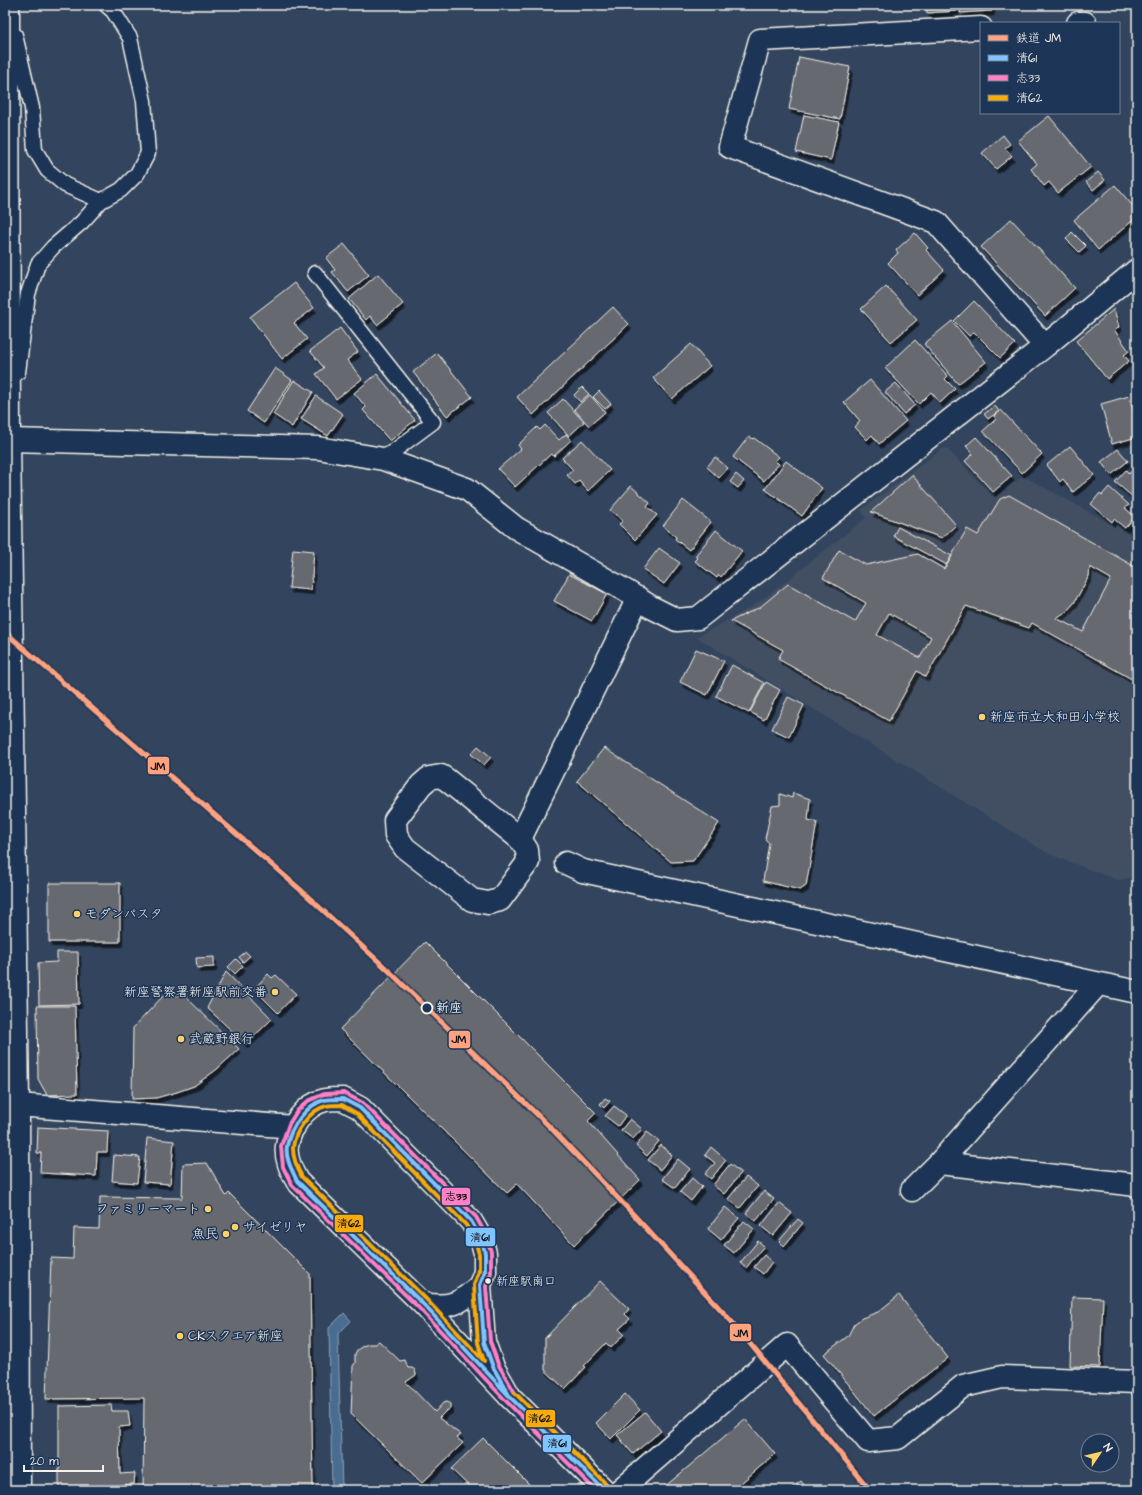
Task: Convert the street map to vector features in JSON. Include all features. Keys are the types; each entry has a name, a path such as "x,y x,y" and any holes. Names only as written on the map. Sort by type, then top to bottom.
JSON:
{"main road":[{"path":"8,6 9,440 18,1105 19,1490"},
{"path":"980,28 760,40 730,147 936,222 1045,346"},
{"path":"9,440 318,448 383,459 467,489 516,528 638,598 651,607 677,620 698,618 1045,346 1137,270"},
{"path":"520,839 638,598"},
{"path":"441,776 520,839 528,850 528,862 500,900 488,903 472,900 405,848 396,835 395,820 429,778 441,776"},
{"path":"575,867 1137,992"},
{"path":"912,1190 939,1163 1098,984"},
{"path":"422,1303 436,1307 453,1304 469,1296 480,1285 485,1272 485,1253 481,1238 471,1221 360,1108 343,1099 325,1100 311,1106 302,1115 294,1127 287,1146 289,1165 297,1181 422,1303 510,1397 604,1490"},
{"path":"18,1105 294,1127"},
{"path":"939,1163 1137,1185"},
{"path":"480,1285 484,1342 493,1367 510,1397"},
{"path":"620,1490 788,1345 868,1441 898,1438 963,1386 1002,1377 1137,1382"}],"lane":[{"path":"9,440 28,294 38,264 53,247 82,222 101,201 121,190 137,174 148,153 144,101 130,38 114,11 106,5"},
{"path":"8,6 32,108 35,150 47,170 65,185 101,201"},
{"path":"316,273 433,422 383,459"}],"shaded area":[{"name":"新座市立大和田小学校","path":"945,447 994,498 1023,476 1137,538 1137,877 1118,880 1049,854 697,637 750,608 775,590 866,518 861,510"}],"water":[{"path":"344,1313 351,1321 338,1334 342,1490 332,1490 329,1328"}],"building":[{"path":"926,5 956,5 957,11 927,13"},
{"path":"960,5 992,5 992,11 960,13"},
{"path":"799,57 850,67 840,119 789,109"},
{"path":"804,115 839,122 831,160 796,152"},
{"path":"1049,116 1091,167 1058,193 1049,182 1044,186 1031,169 1037,164 1018,141"},
{"path":"1003,135 1010,144 1005,148 1012,156 996,169 982,153"},
{"path":"1098,172 1105,180 1093,190 1086,182"},
{"path":"1115,185 1137,211 1137,217 1098,250 1074,220"},
{"path":"1011,219 1075,288 1045,316 981,247"},
{"path":"1072,232 1086,246 1079,252 1066,239"},
{"path":"915,233 928,248 926,250 944,270 917,295 888,263 898,253 896,250"},
{"path":"344,244 369,275 348,292 332,272 335,270 326,258"},
{"path":"378,274 403,304 377,325 370,316 366,320 349,299"},
{"path":"294,283 314,308 294,323 307,339 282,359 250,317"},
{"path":"886,286 917,320 891,342 861,309"},
{"path":"974,301 1015,344 1000,358 974,332 969,336 954,321"},
{"path":"613,307 629,324 533,415 517,397"},
{"path":"1114,309 1119,327 1115,331 1129,351 1124,355 1129,361 1107,379 1076,341"},
{"path":"952,321 986,362 958,384 924,344"},
{"path":"340,328 358,352 347,360 362,379 336,399 316,374 324,368 310,351"},
{"path":"915,340 948,376 945,379 955,389 940,403 931,392 919,404 885,368"},
{"path":"691,344 710,366 672,399 653,378"},
{"path":"437,353 472,397 447,416 413,372"},
{"path":"275,368 292,380 264,423 247,411"},
{"path":"377,374 415,420 390,441 363,410 366,407 354,393"},
{"path":"294,380 313,392 292,427 273,414"},
{"path":"870,380 906,421 879,444 872,435 867,440 855,427 860,421 844,402"},
{"path":"896,383 915,405 904,414 885,392"},
{"path":"582,387 589,394 580,402 574,395"},
{"path":"599,391 611,404 605,409 593,397"},
{"path":"590,395 605,412 589,426 574,409"},
{"path":"316,396 343,414 328,436 301,419"},
{"path":"1129,396 1137,425 1137,437 1112,444 1101,404"},
{"path":"563,399 584,422 569,436 548,413"},
{"path":"995,406 999,411 988,419 984,414"},
{"path":"1001,410 1042,454 1022,473 983,431 996,419 994,416"},
{"path":"545,425 559,440 566,434 571,440 554,456 551,454 515,487 498,469 521,449 518,445 537,427 540,430"},
{"path":"749,436 753,439 754,438 779,457 775,461 779,464 764,481 733,457"},
{"path":"976,437 1012,476 993,492 965,461 973,454 966,446"},
{"path":"582,440 610,470 588,491 579,481 575,484 567,475 573,470 562,458"},
{"path":"1070,446 1094,475 1073,492 1063,479 1060,482 1047,465"},
{"path":"1118,449 1128,461 1111,475 1101,462"},
{"path":"715,457 728,468 719,478 707,467"},
{"path":"786,461 822,488 802,516 765,489"},
{"path":"1136,466 1137,494 1134,498 1115,482 1126,470 1129,474"},
{"path":"736,474 744,481 738,488 730,482"},
{"path":"912,475 956,525 942,538 871,512"},
{"path":"631,486 650,503 647,507 657,515 635,540 619,524 623,521 610,510"},
{"path":"1109,487 1129,505 1125,508 1135,517 1125,528 1114,519 1112,522 1091,504 1100,493 1102,495"},
{"path":"1009,495 1137,568 1137,682 1032,623 1029,628 966,606 926,677 917,671 889,721 778,659 783,650 731,621 760,607 788,584 855,622 866,603 823,578 839,550 866,565 918,554 944,569 967,529 978,535 1000,499","holes":["1090,567 1111,579 1083,632 1056,618 1066,612 1074,603 1089,576","889,613 931,637 920,658 877,635"]},
{"path":"683,500 711,522 689,550 675,539 676,537 663,526"},
{"path":"898,527 952,556 947,565 893,536"},
{"path":"716,530 742,551 721,577 719,575 717,578 695,561 698,558 695,556"},
{"path":"659,548 680,563 664,584 643,569"},
{"path":"293,549 314,551 311,590 289,588"},
{"path":"569,574 607,594 592,621 554,601"},
{"path":"696,649 724,661 707,695 680,682"},
{"path":"732,665 764,683 749,713 716,696"},
{"path":"766,682 780,690 764,720 750,712"},
{"path":"788,697 804,705 789,737 772,729"},
{"path":"478,746 491,757 484,765 471,754"},
{"path":"604,748 719,823 693,861 671,862 577,781"},
{"path":"793,793 810,799 808,820 817,822 806,886 800,890 763,881 769,843 765,839 772,806 780,805 780,794 792,798"},
{"path":"49,883 120,883 120,942 49,942"},
{"path":"425,942 596,1113 588,1121 640,1180 574,1245 517,1184 507,1193 340,1029"},
{"path":"57,952 78,952 79,1004 39,1005 38,963 57,962"},
{"path":"246,952 250,956 243,962 239,957"},
{"path":"214,957 214,967 197,968 196,958"},
{"path":"236,959 243,966 235,974 228,967"},
{"path":"226,972 272,1019 246,1044 207,1008"},
{"name":"新座警察署新座駅前交番","path":"268,974 272,978 276,975 296,994 278,1013 254,989"},
{"name":"武蔵野銀行","path":"164,995 184,995 239,1049 216,1070 194,1086 156,1098 132,1099 133,1028"},
{"path":"37,1006 75,1006 77,1094 47,1095 38,1079"},
{"path":"605,1098 610,1101 604,1108 600,1104"},
{"path":"614,1106 626,1115 618,1126 605,1116"},
{"path":"630,1119 642,1129 633,1139 621,1130"},
{"path":"38,1127 108,1131 107,1152 97,1152 96,1176 40,1173 41,1153 37,1153"},
{"path":"647,1132 659,1141 647,1156 636,1146"},
{"path":"147,1138 174,1141 170,1184 143,1182"},
{"path":"661,1145 672,1155 660,1170 648,1160"},
{"path":"711,1147 726,1160 711,1179 705,1174 715,1163 705,1155"},
{"path":"114,1155 140,1157 137,1183 112,1181"},
{"path":"678,1159 690,1169 675,1188 662,1179"},
{"name":"CKスクエア新座","path":"207,1163 226,1196 229,1193 310,1274 313,1490 143,1490 144,1398 46,1399 51,1258 73,1259 74,1228 99,1229 100,1197 182,1198 183,1164"},
{"path":"730,1164 741,1173 724,1194 713,1185"},
{"path":"746,1177 758,1186 740,1208 728,1199"},
{"path":"692,1178 702,1187 691,1201 680,1192"},
{"path":"764,1191 774,1199 756,1221 746,1213"},
{"path":"779,1203 792,1213 773,1236 761,1226"},
{"path":"725,1207 739,1218 721,1240 708,1229"},
{"path":"798,1219 803,1223 784,1246 779,1241"},
{"path":"744,1221 754,1229 734,1253 724,1245"},
{"path":"758,1241 764,1246 746,1268 740,1263"},
{"path":"764,1255 772,1262 763,1274 754,1267"},
{"path":"600,1281 629,1309 625,1314 630,1319 619,1329 624,1334 611,1348 606,1343 565,1389 545,1370 545,1338"},
{"path":"899,1295 948,1358 874,1416 824,1354 848,1336 854,1324 862,1318 878,1312"},
{"path":"1072,1297 1103,1298 1100,1367 1070,1366"},
{"path":"379,1341 400,1361 405,1360 408,1368 415,1370 416,1375 406,1382 435,1412 443,1403 447,1402 450,1404 450,1409 439,1418 461,1435 457,1438 463,1443 422,1483 351,1414 355,1354 357,1350 363,1346 375,1344"},
{"path":"625,1394 640,1410 611,1439 596,1423"},
{"path":"111,1405 112,1411 128,1411 130,1426 119,1427 120,1474 135,1473 134,1484 121,1485 121,1490 59,1490 59,1406"},
{"path":"645,1412 661,1431 633,1454 617,1435"},
{"path":"745,1419 775,1454 733,1490 662,1489"},
{"path":"483,1438 529,1484 527,1487 530,1490 473,1490 451,1469"},
{"path":"801,1481 808,1490 789,1490"}],"rail line":[{"name":"JM","path":"5,632 303,892 389,971 551,1128 633,1214 733,1323 870,1490"}],"transit line":[{"name":"志33","path":"515,1393 498,1364 490,1341 486,1286 491,1273 491,1252 486,1235 476,1217 363,1103 344,1093 324,1094 308,1101 297,1111 289,1124 281,1146 283,1167 292,1185 418,1307 506,1401 595,1490"},
{"name":"清61","path":"343,1099 360,1108 471,1221 481,1238 485,1253 485,1272 480,1285 484,1342 493,1367 510,1397 422,1303 297,1181 289,1164 287,1155 287,1146 295,1125 305,1112 317,1103 324,1100 343,1099"},
{"name":"清62","path":"342,1105 356,1113 466,1225 475,1240 479,1254 479,1271 474,1285 478,1343 484,1361 426,1299 302,1177 298,1170 293,1148 296,1135 304,1122 320,1108 342,1105"},
{"name":"清62","path":"515,1393 608,1486"},
{"name":"清61","path":"510,1397 604,1490"}],"place":[{"name":"新座市立大和田小学校","path":"982,717"},
{"name":"モダンパスタ","path":"77,914"},
{"name":"新座警察署新座駅前交番","path":"275,992"},
{"name":"新座","path":"427,1008"},
{"name":"武蔵野銀行","path":"181,1039"},
{"name":"ファミリーマート","path":"208,1209"},
{"name":"サイゼリヤ","path":"235,1227"},
{"name":"魚民","path":"226,1234"},
{"name":"新座駅南口","path":"488,1281"},
{"name":"CKスクエア新座","path":"180,1336"}]}
